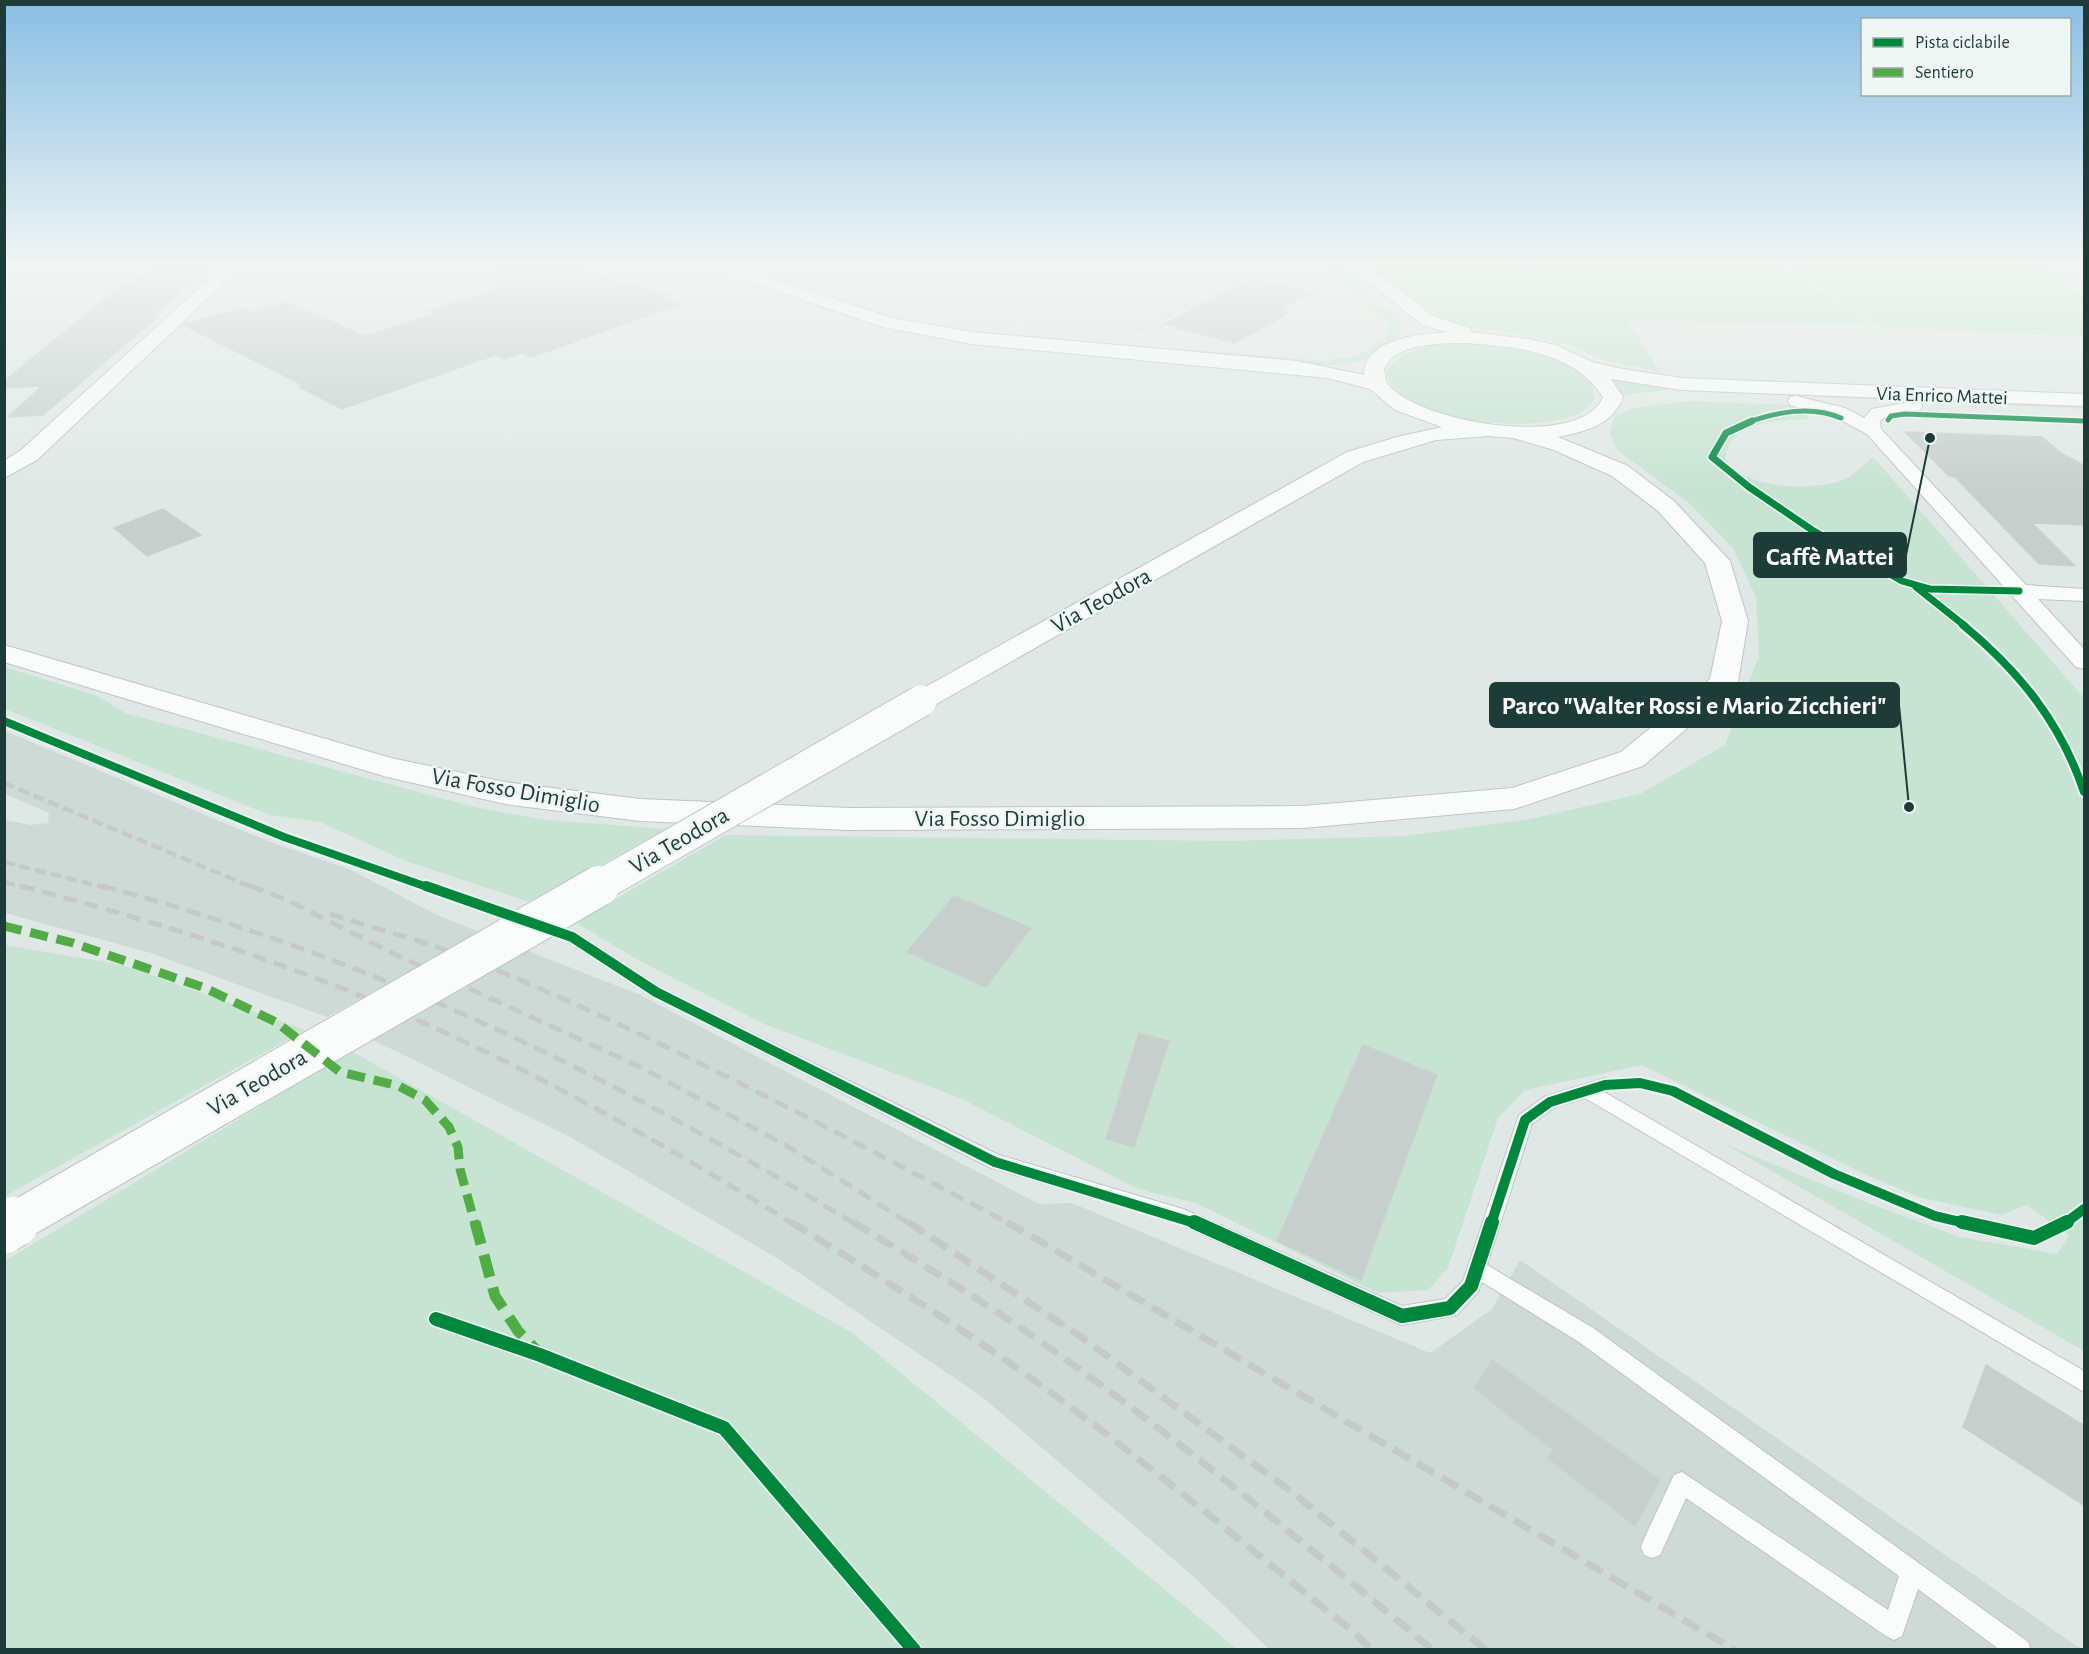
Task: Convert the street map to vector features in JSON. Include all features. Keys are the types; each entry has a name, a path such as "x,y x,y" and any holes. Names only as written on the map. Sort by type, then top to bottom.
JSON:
{"main road":[{"path":"4,471 29,455 153,340"},
{"path":"997,340 1298,367 1330,372 1377,385"},
{"path":"1400,346 1404,340"},
{"path":"1298,367 1345,367 1379,359 1400,346 1431,340"},
{"name":"Via Enrico Mattei","path":"1497,340 1532,345 1586,366 1616,374 1682,384 2085,400"},
{"path":"1379,359 1372,374 1377,385 1396,402 1436,420 1488,430 1515,432"},
{"name":"Via Fosso Dimiglio","path":"1586,366 1605,381 1613,397 1601,415 1594,432 1620,471"},
{"name":"Via Enrico Mattei","path":"1515,432 1547,432 1575,427 1637,398 1673,395 1793,407 1914,406 2085,413"},
{"name":"Via Teodora","path":"1355,457 1392,421 1396,402"},
{"name":"Via Teodora","path":"4,1228 921,701 1355,457 1424,434 1456,429 1488,430"},
{"name":"Via Fosso Dimiglio","path":"4,653 387,767 505,793 640,810 849,819 1303,817 1514,798 1632,759 1724,682 1735,621 1717,561 1666,506 1620,471 1562,445 1515,432"}],"street":[{"path":"1873,430 1871,420 1878,413 1914,406"},
{"path":"1793,407 1839,412 1873,430 2085,662"},
{"path":"2019,591 2085,595"}],"lane":[{"path":"4,721 284,837 572,937 656,992 995,1162 1183,1217 1402,1316 1450,1308 1472,1286 1525,1120 1550,1102 1605,1085"},
{"path":"1587,1091 2085,1382"},
{"path":"1477,1269 1586,1335 2020,1650"},
{"path":"1652,1547 1682,1483 1894,1628 1912,1571"}],"path":[{"path":"1793,407 1727,432 1712,457 1722,468 1752,489 1864,560 1916,587 2004,658 2037,698 2079,770 2085,792"},
{"path":"1916,587 2019,591"},
{"path":"1605,1085 1640,1083 1672,1091 1834,1174 1935,1216 2034,1238 2071,1220 2085,1209"},
{"path":"436,1319 540,1355 724,1428 914,1650"}],"shaded area":[{"path":"5,731 270,842 349,869 437,915 480,932 327,1017 151,953 5,913 5,820 30,825 48,823 49,813 5,794"},
{"path":"526,950 640,995 1039,1204 1072,1203 1430,1353 1492,1309 1520,1260 2081,1649 1269,1649 1192,1575 981,1396 780,1260 572,1138 371,1039"}],"green space":[{"path":"1381,340 1395,340 1366,359 1330,365 1278,362 1185,349 1323,361 1358,356"},
{"path":"1549,340 1640,340 1660,372 1604,360"},
{"path":"1467,343 1516,349 1554,358 1583,375 1592,386 1594,400 1581,413 1562,419 1538,423 1480,422 1451,417 1425,409 1404,397 1389,382 1387,370 1394,361 1412,350 1433,345"},
{"path":"1612,377 1677,387 2084,404 2084,409 1668,390 1619,395"},
{"path":"1690,401 1794,405 1810,419 1769,422 1748,428 1732,440 1725,458 1734,469 1762,482 1796,486 1829,484 1847,478 1873,457 2084,698 2084,1351 1725,1144 1863,1201 1960,1237 2057,1254 2069,1236 2027,1205 2001,1215 1919,1197 1858,1171 1642,1065 1525,1090 1498,1118 1448,1268 1428,1290 1378,1293 1196,1203 1138,1189 960,1098 764,1024 638,960 575,922 726,835 1228,841 1406,836 1530,819 1640,794 1725,745 1759,656 1756,597 1733,548 1688,502 1617,450 1610,433 1614,417 1633,408"},
{"path":"4,667 98,696 125,713 474,807 547,820 666,829 533,903 406,861 320,822 270,815 5,709"},
{"path":"5,945 123,965 305,1030 5,1196"},
{"path":"351,1051 851,1332 1237,1649 5,1650 5,1261"}],"building":[{"path":"54,340 130,340 43,415 8,417 42,386 4,388 4,381"},
{"path":"213,340 579,340 532,357 520,353 504,359 495,355 342,409 299,387 303,385"},
{"path":"1905,432 2042,437 2061,453 2085,466 2085,525 2032,523 2075,566 2039,564 1955,477 1949,476"},
{"path":"163,509 201,535 147,556 114,528"},
{"path":"954,896 1031,928 986,987 907,952"},
{"path":"1139,1033 1169,1041 1134,1147 1106,1139"},
{"path":"1363,1045 1437,1075 1361,1280 1277,1241"},
{"path":"1492,1360 1660,1480 1635,1526 1548,1458 1553,1450 1474,1388"},
{"path":"1986,1365 2085,1426 2085,1506 1963,1427"}],"railway":[{"path":"4,783 254,888"},
{"path":"4,862 107,888"},
{"path":"4,882 27,888"},
{"path":"21,886 150,922 235,949 320,980 417,1020 582,1101 689,1161 793,1224"},
{"path":"102,886 204,915 302,949 398,986 491,1027 583,1071 674,1119 855,1224"},
{"path":"250,886 287,900 392,953 640,1067 789,1147 910,1224"},
{"path":"330,914 485,965 619,1024 750,1088 1010,1224"},
{"path":"791,1222 959,1329 1057,1397 1205,1512 1350,1629 1372,1650"},
{"path":"853,1222 997,1312 1094,1380 1242,1493 1433,1650"},
{"path":"908,1222 1084,1339 1292,1492 1486,1650"},
{"path":"1007,1222 1735,1650"}],"marked path":[{"path":"4,926 73,943 205,988 276,1022 340,1072 399,1086 425,1100 449,1127 458,1147 460,1169 495,1296 518,1331 537,1351"}],"cycle path":[{"path":"1841,418 1824,411 1813,410 1755,420 1726,433 1712,457 1749,487 1812,530 1902,581 1930,589 2019,591"},
{"path":"1888,420 1891,416 1905,414 2084,421"},
{"path":"1916,587 1994,652 2039,701 2058,729 2073,759 2084,792"},
{"path":"4,721 284,837 572,937 656,992 995,1162 1183,1217 1402,1316 1450,1308 1471,1286 1525,1120 1550,1102 1605,1085 1640,1083 1673,1091 1834,1174 1935,1216 2034,1238 2071,1220 2084,1209"},
{"path":"436,1319 540,1355 724,1428 914,1650"}],"place":[{"name":"Caffè Mattei","path":"1930,438"},
{"name":"Parco \"Walter Rossi e Mario Zicchieri\"","path":"1909,807"}]}
